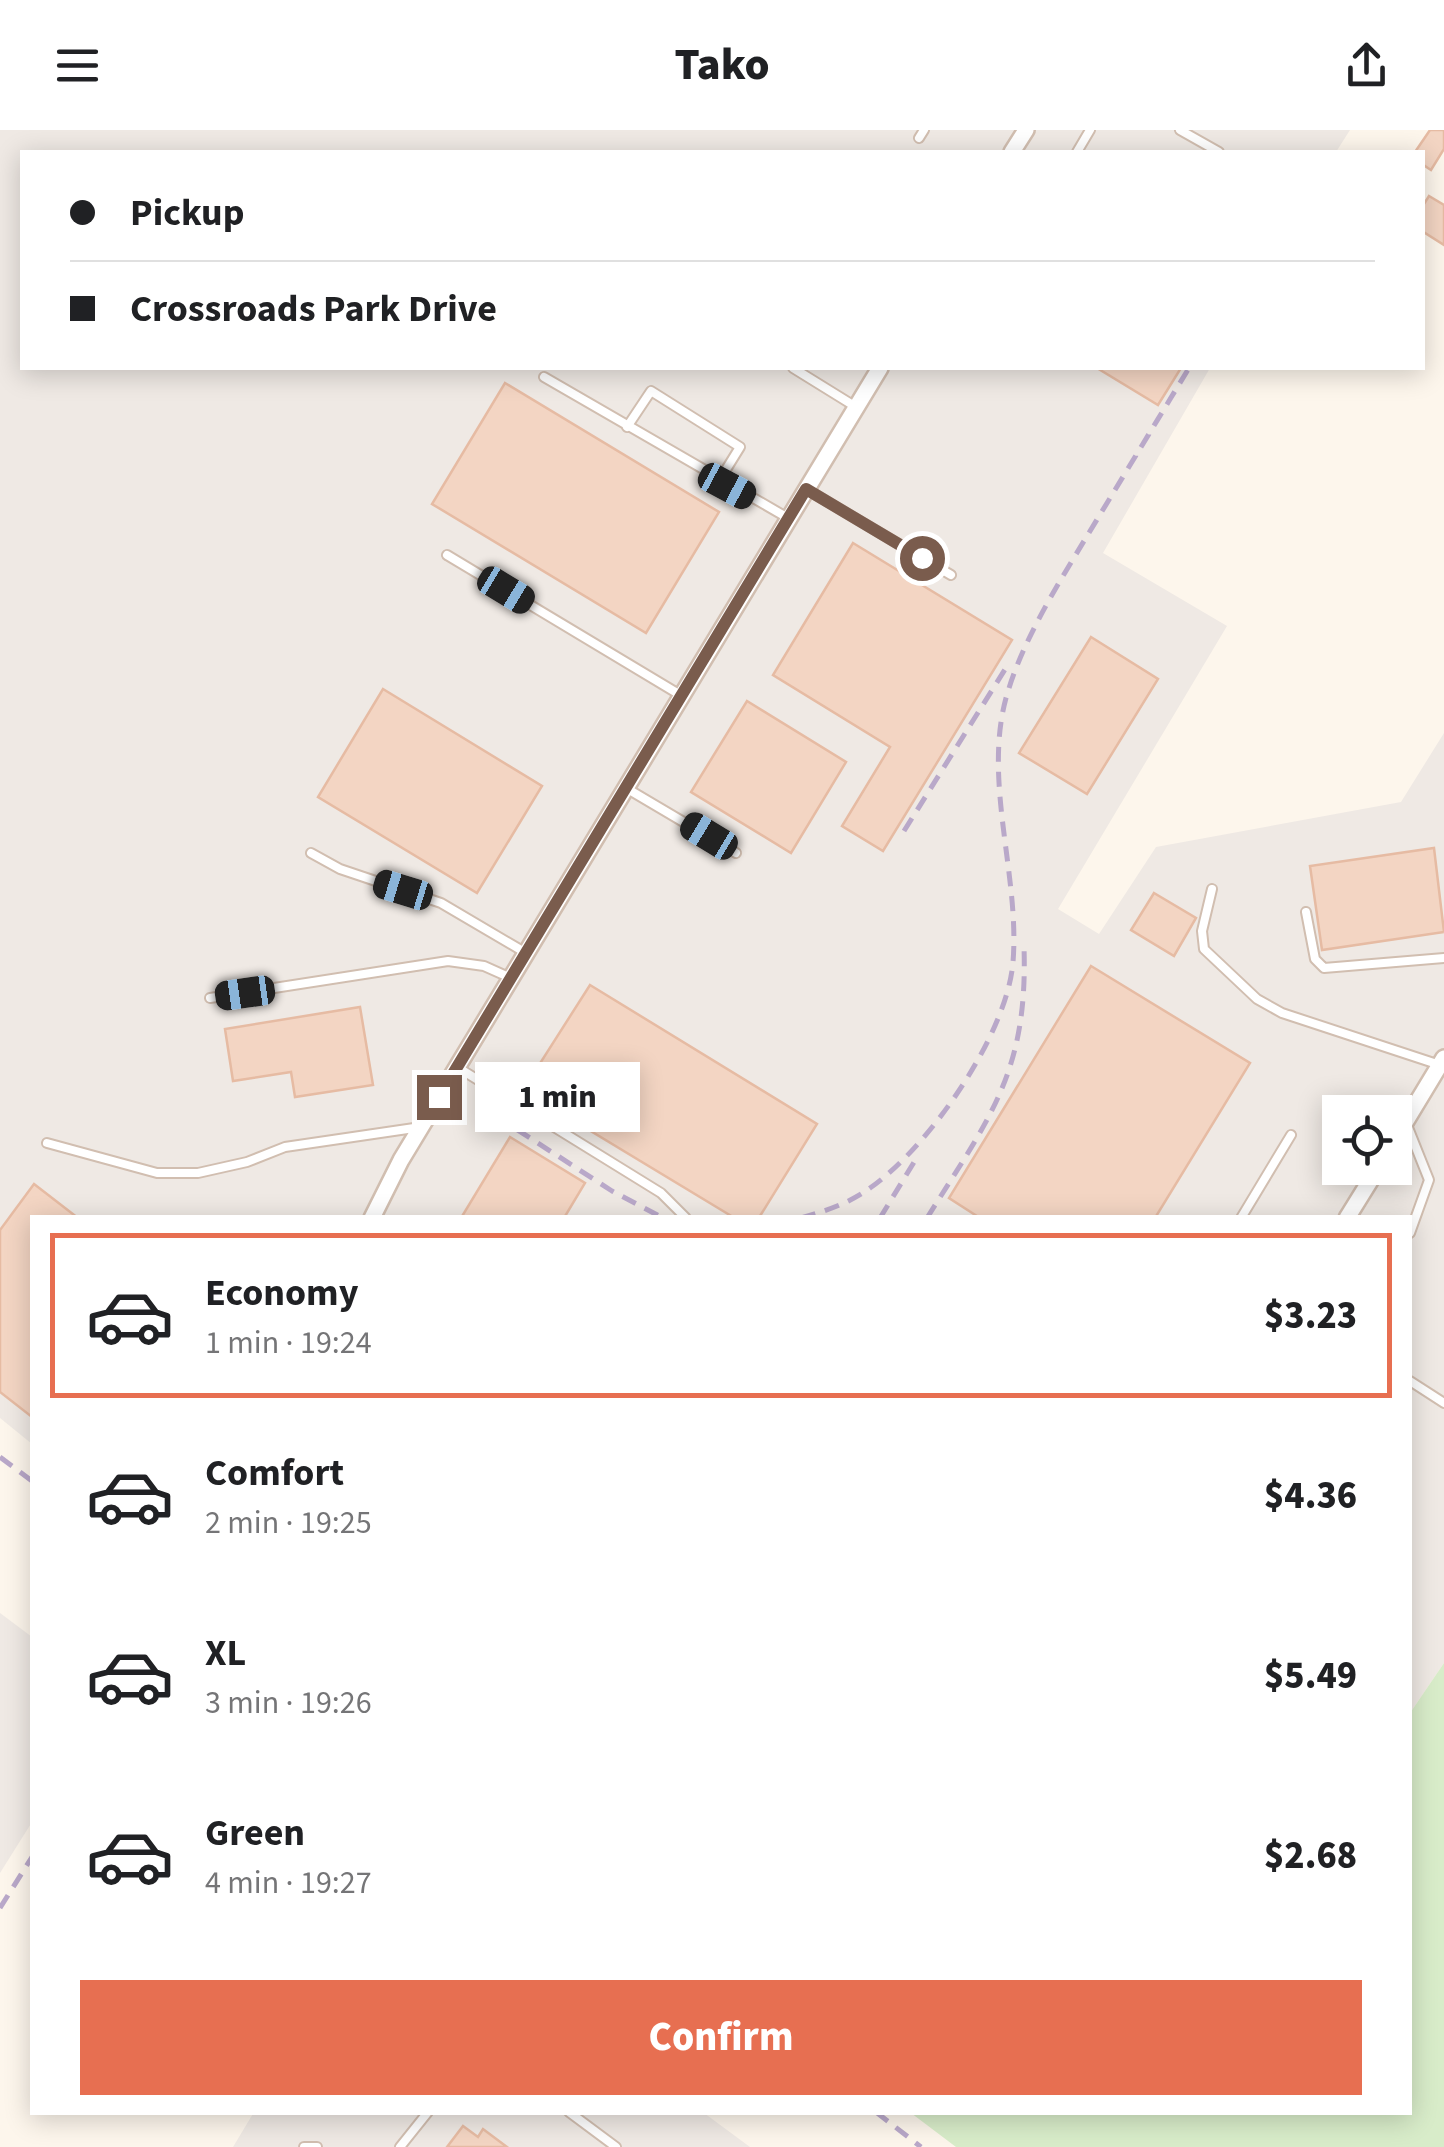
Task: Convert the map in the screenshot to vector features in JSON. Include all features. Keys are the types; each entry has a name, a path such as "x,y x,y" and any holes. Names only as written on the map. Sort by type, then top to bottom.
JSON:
{"street":[{"path":"374,1215 421,1127 879,370"},
{"path":"1412,1112 1442,1061"},
{"path":"1349,1215 1367,1185"}],"lane":[{"path":"1180,130 1215,150"},
{"path":"796,370 856,407"},
{"path":"544,377 788,518"},
{"path":"627,427 651,391 740,446 718,481"},
{"path":"806,489 951,575"},
{"path":"447,555 682,696"},
{"path":"626,788 736,853"},
{"path":"310,853 340,869 441,904 526,953"},
{"path":"1212,889 1202,931 1204,949 1256,999 1282,1013 1442,1061"},
{"path":"1306,912 1314,960 1324,968 1444,958"},
{"path":"210,998 448,962 484,966 511,978"},
{"path":"457,1067 661,1193 683,1215"},
{"path":"46,1143 157,1173 198,1173 247,1162 286,1147 421,1127"},
{"path":"1244,1215 1291,1135"},
{"path":"1412,1138 1428,1180 1412,1227"},
{"path":"1412,1382 1444,1403"},
{"path":"400,2147 426,2115"},
{"path":"573,2115 616,2147"},
{"path":"304,2147 317,2147"}],"shaded area":[{"path":"0,130 1350,130 1337,150 20,150 20,370 1209,370 1103,553 1227,626 1058,909 1099,934 1156,847 1401,802 1444,733 1444,1663 1412,1710 1412,1215 30,1215 30,1442 0,1418"},
{"path":"0,1613 30,1636 30,1825 0,1873"},
{"path":"252,2115 707,2115 750,2147 233,2147"}],"green space":[{"path":"1444,1663 1444,2147 956,2147 914,2115 1412,2115 1412,1710"}],"building":[{"path":"1430,130 1444,130 1444,149 1431,170 1425,166 1425,150 1416,150"},
{"path":"1429,196 1444,205 1444,245 1425,233 1425,202"},
{"path":"1100,370 1180,370 1158,405"},
{"path":"505,383 719,512 646,633 432,504"},
{"path":"853,543 1012,640 883,851 842,826 890,747 773,675"},
{"path":"1091,637 1158,679 1087,794 1019,753"},
{"path":"383,689 542,786 477,893 318,797"},
{"path":"747,701 846,762 791,853 691,792"},
{"path":"1434,848 1444,932 1322,950 1310,866"},
{"path":"1154,893 1196,918 1174,956 1131,930"},
{"path":"1091,966 1250,1063 1157,1215 975,1215 949,1198"},
{"path":"590,985 817,1124 761,1215 730,1215 523,1090"},
{"path":"360,1007 373,1085 295,1097 291,1072 233,1081 225,1029"},
{"path":"510,1137 585,1183 566,1215 463,1215"},
{"path":"34,1184 74,1215 30,1215 30,1415 0,1392 0,1230"},
{"path":"463,2126 478,2137 483,2129 507,2147 447,2147"}],"railway":[{"path":"810,1215 854,1198 893,1170 940,1118 981,1055 996,1022 1008,991 1013,962 1012,896 998,763 1006,698 1021,656 1052,594 1188,370"},
{"path":"904,831 1009,663"},
{"path":"929,1215 1001,1092 1019,1028 1024,947"},
{"path":"496,1116 612,1191 657,1215"},
{"path":"882,1215 919,1154"},
{"path":"0,1457 30,1480"},
{"path":"0,1908 30,1860"},
{"path":"880,2115 921,2147"}],"route":[{"path":"439,1097 806,489 922,558"}]}
